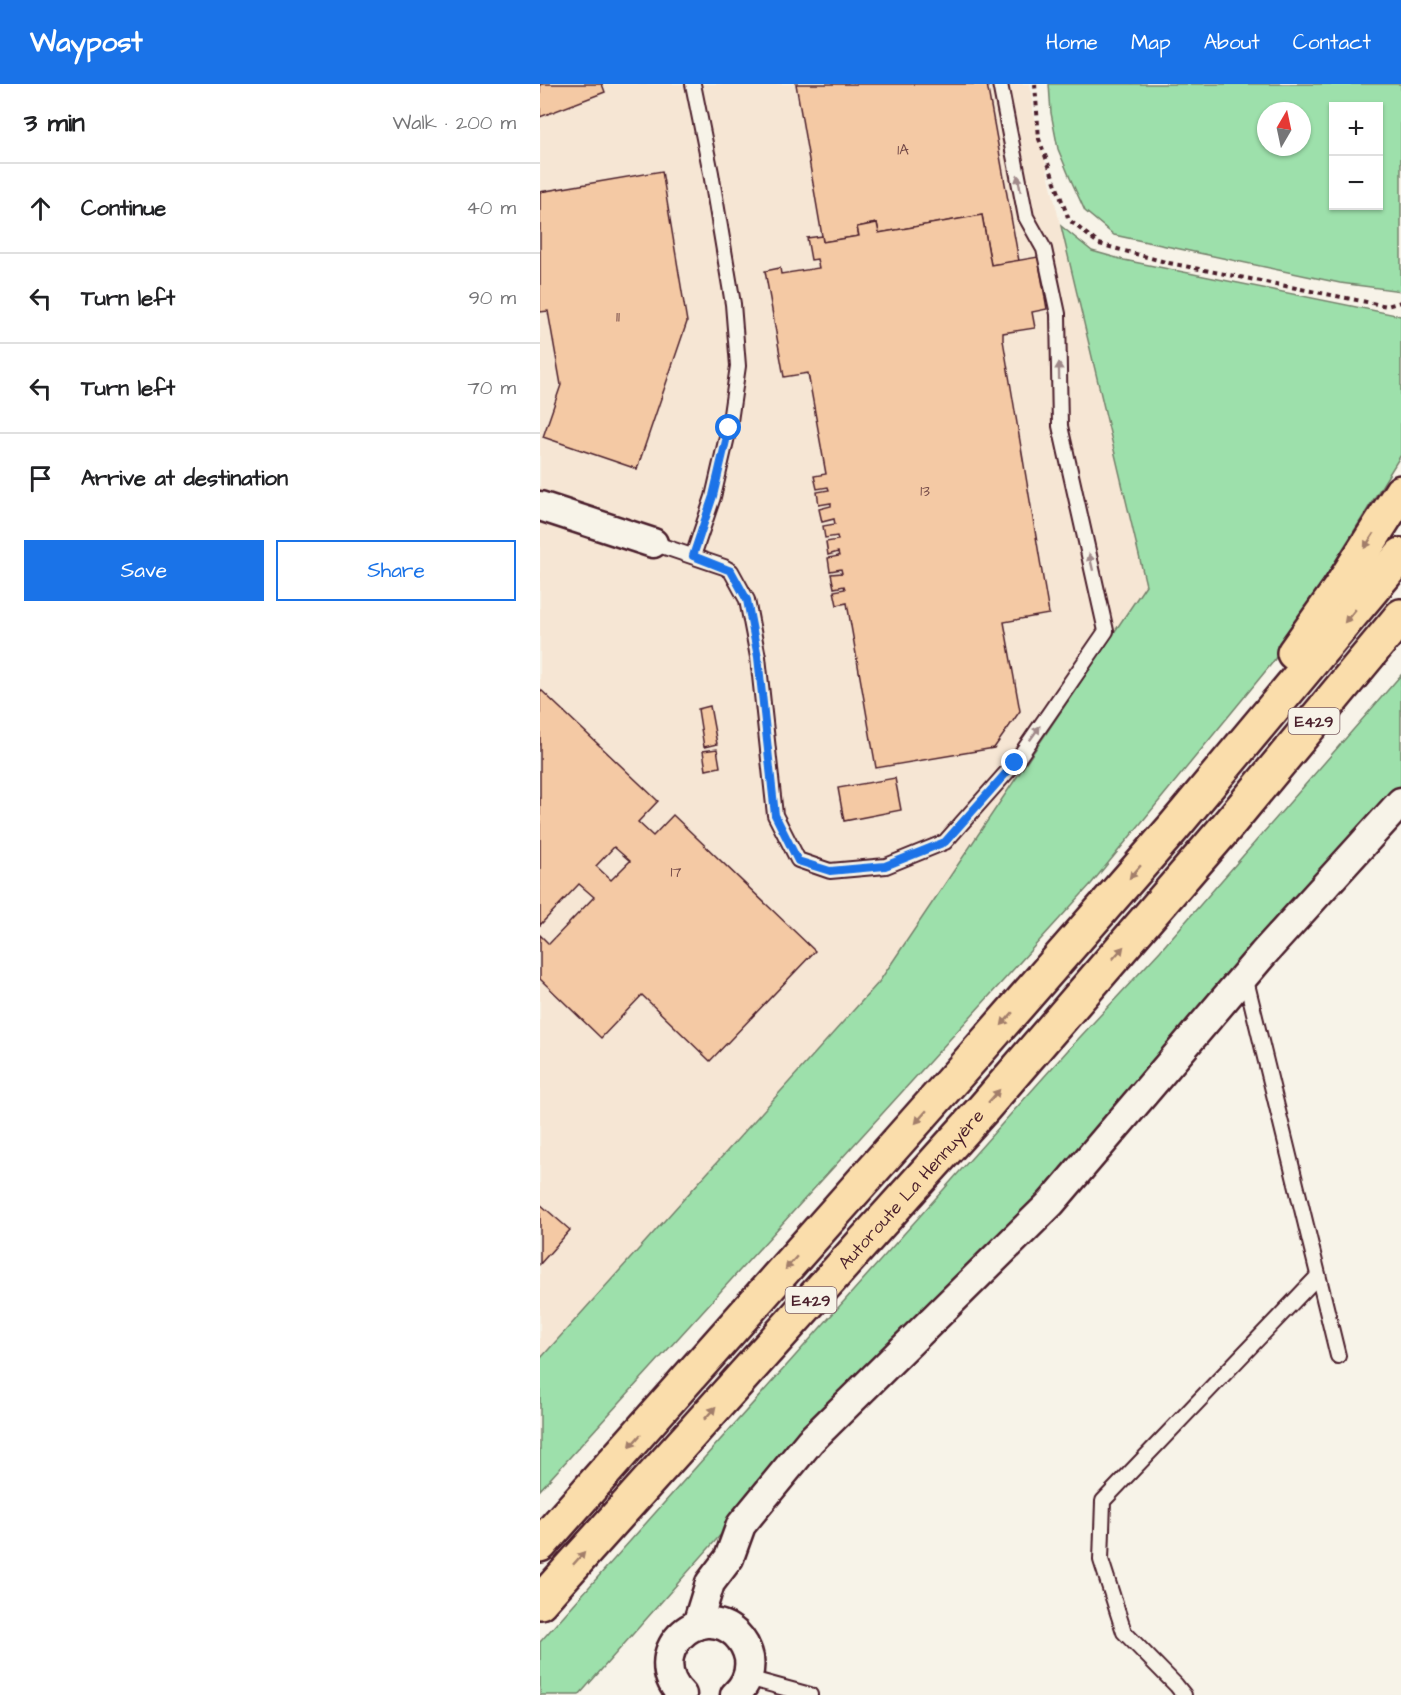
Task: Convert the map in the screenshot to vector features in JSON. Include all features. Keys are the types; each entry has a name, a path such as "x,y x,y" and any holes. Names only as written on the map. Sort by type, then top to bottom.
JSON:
{"highway":[{"path":"1173,828 1209,759 1305,640 1401,492"},
{"name":"E429","path":"540,1545 910,1129 1215,780 1401,555"},
{"name":"E429","path":"1227,826 1401,616"},
{"path":"1227,826 1401,648"},
{"name":"Autoroute La Hennuyère","path":"540,1602 983,1109 1227,826"}],"street":[{"path":"540,506 653,543"},
{"path":"697,1625 710,1582 729,1558 741,1524 810,1440 1051,1203 1245,976 1401,802"},
{"path":"673,1693 668,1656 678,1637 697,1625 710,1623 734,1632 748,1652 750,1665 741,1686"}],"lane":[{"path":"693,84 733,304 738,366 729,428 713,496 693,556"},
{"path":"653,543 731,571 747,600 758,657 775,815 798,861 830,871 885,866 945,842 1015,763 1106,631 1060,426 1058,314 1044,249 1026,217 1000,84"},
{"path":"1245,976 1338,1356"},
{"path":"1184,1695 1124,1632 1101,1560 1103,1501 1318,1276"},
{"path":"741,1686 810,1695"}],"path":[{"path":"1035,84 1040,139 1054,183 1069,220 1099,244 1169,263 1387,306 1401,302"}],"shaded area":[{"path":"540,84 1030,84 1033,110 1146,585 879,982 540,1359"}],"green space":[{"path":"1049,84 1401,84 1401,291 1340,283 1114,235 1085,211 1058,149 1051,113"},
{"path":"1061,226 1092,251 1124,260 1401,316 1401,455 1273,662 1091,884 540,1490 540,1359 879,982 1146,585"},
{"path":"1401,675 1401,786 1240,958 1065,1170 793,1453 579,1695 540,1695 540,1642 1068,1050 1160,951"}],"building":[{"path":"540,84 602,84 605,92 540,117"},
{"path":"796,84 987,84 1019,261 991,265 982,215 879,233 877,223 857,227 859,236 823,242"},
{"path":"662,171 687,322 637,469 543,437 561,385 548,311 540,312 540,192"},
{"path":"982,215 991,265 1038,257 1047,309 1032,312 1035,328 1003,333 1003,340 1049,614 1004,622 1020,711 994,748 876,768 847,603 837,605 834,591 845,589 844,586 834,588 831,574 842,573 841,569 830,571 828,558 839,556 838,552 828,555 826,542 838,540 837,536 825,538 823,526 835,524 834,519 822,522 819,509 831,506 831,503 819,505 817,492 829,490 828,487 817,489 814,476 826,474 808,373 784,377 765,271 780,268 781,274 819,268 817,259 811,260 807,238 822,236 823,242 859,236 857,227 877,223 879,233"},
{"path":"540,689 658,801 638,822 653,836 673,815 815,951 710,1061 642,995 601,1038 540,979 540,935 549,944 594,897 579,884 540,925","holes":["614,847 630,861 611,880 596,866"]},
{"path":"710,706 717,744 704,747 698,709"},
{"path":"717,749 720,767 706,770 703,751"},
{"path":"895,778 901,810 844,821 838,788"},
{"path":"540,1204 570,1230 540,1264"}],"route":[{"path":"729,428 713,496 693,556 731,571 747,600 758,657 775,815 798,861 830,871 885,866 945,842 1015,763"}]}
